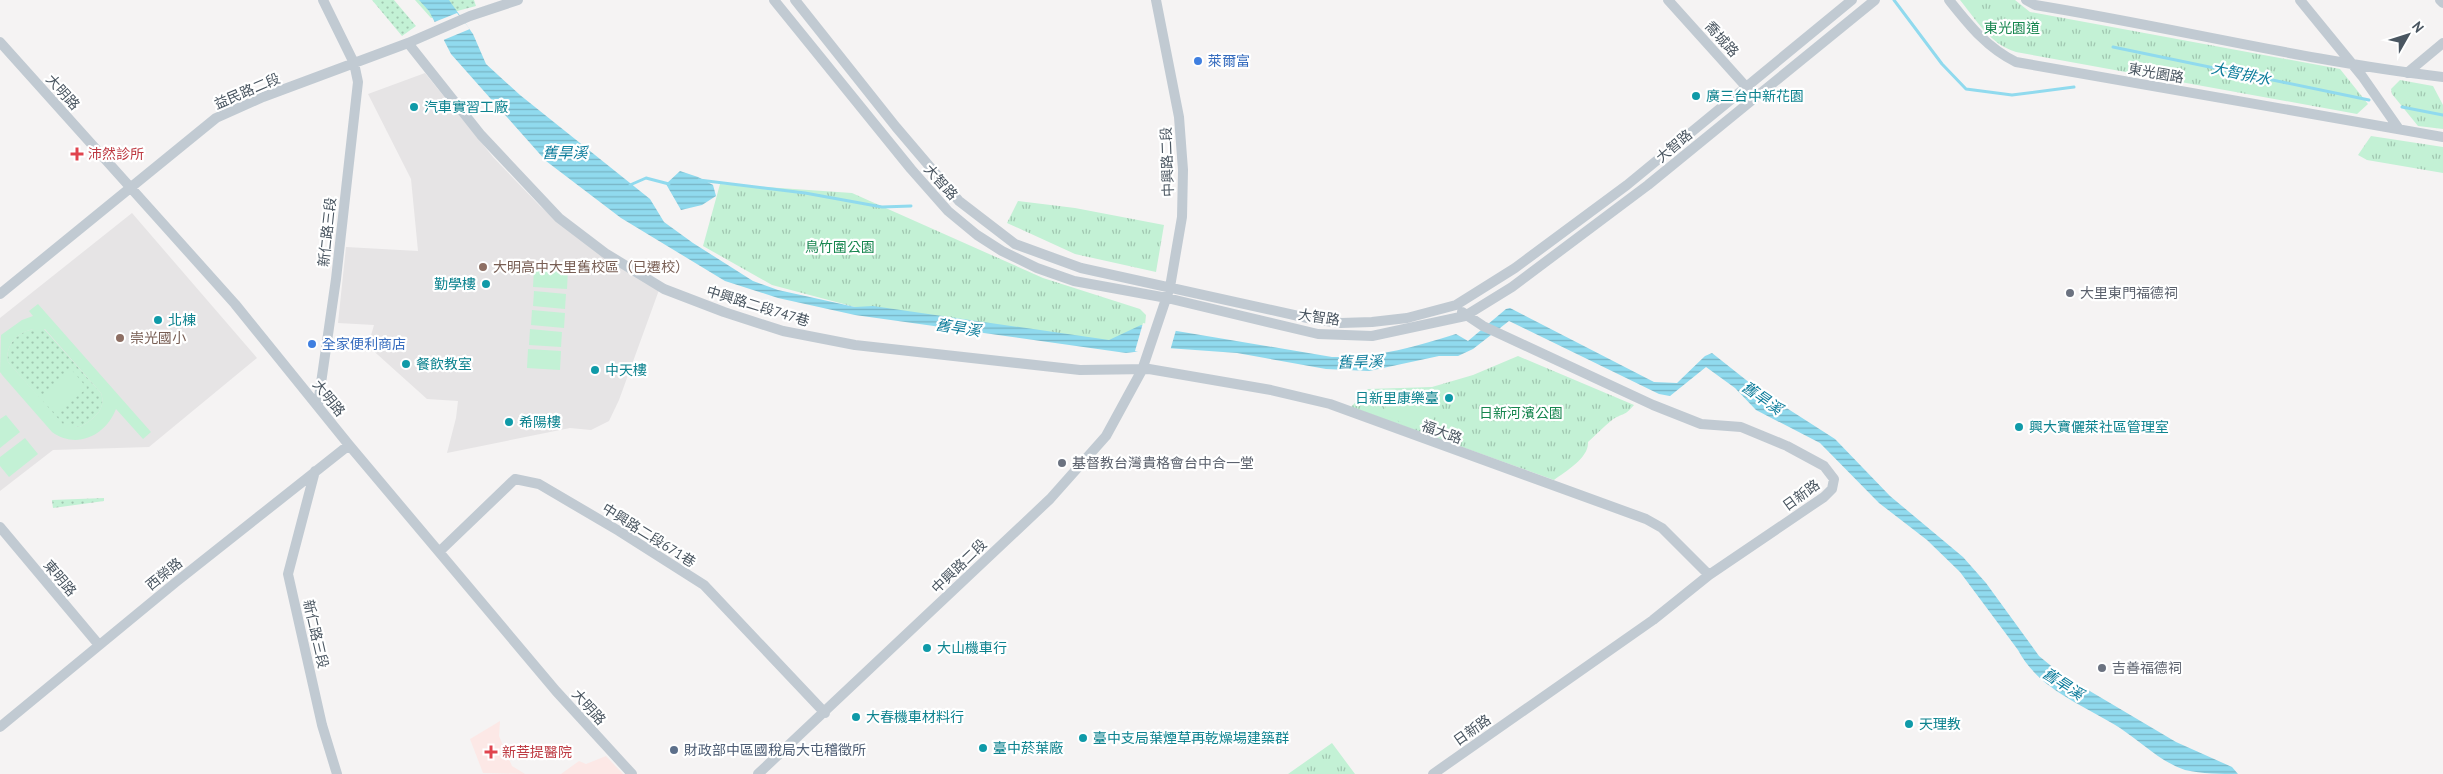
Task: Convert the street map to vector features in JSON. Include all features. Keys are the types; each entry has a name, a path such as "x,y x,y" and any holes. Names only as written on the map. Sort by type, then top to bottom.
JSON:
{"street":[{"name":"新仁路三段","path":"318,404 336,279 358,82 354,63 323,0"},
{"name":"益民路二段","path":"0,294 216,118 263,97 408,43 470,16 518,0"},
{"name":"大智路","path":"774,0 918,178 948,211 977,235 1037,268 1074,281 1167,298 1318,334 1372,336 1465,316 1512,287 1648,185 1875,0"},
{"name":"大智路","path":"795,0 896,127 958,201 1015,244 1081,268 1312,319 1341,322 1407,318 1456,305 1515,268 1627,185 1852,0"},
{"name":"中興路二段","path":"758,774 825,713 1050,499 1106,436 1142,370 1170,287 1182,217 1184,170 1175,93 1156,0"},
{"name":"喬城路","path":"1668,0 1755,96"},
{"name":"東光園路","path":"1948,0 1974,32 1996,52 2016,62 2443,137"},
{"path":"2026,0 2034,5 2352,64 2443,77"},
{"path":"2300,0 2352,64 2399,129"},
{"path":"2440,0 2443,3"},
{"name":"大明路","path":"0,42 235,304 350,445 556,691 632,774"},
{"name":"中興路二段747巷","path":"408,43 463,116 558,218 604,254 664,289 724,312 783,331 855,345 1029,366 1080,370 1142,370"},
{"path":"2407,73 2443,43"},
{"name":"日新路","path":"1433,774 1653,620 1709,575 1824,497 1832,489 1834,479 1830,472 1812,459 1741,427 1701,424 1654,405 1483,326 1465,316 1456,305"},
{"name":"福大路","path":"1142,370 1217,379 1330,404 1646,519 1662,528 1709,575"},
{"name":"西榮路","path":"0,727 99,645 350,445"},
{"name":"新仁路三段","path":"315,471 288,574 322,725 337,774"},
{"name":"中興路二段671巷","path":"440,551 515,479 539,484 619,531 704,585 825,713"},
{"name":"東明路","path":"0,527 99,645"}],"shaded area":[{"name":"大明高中大里舊校區（已遷校）","path":"425,73 493,157 540,206 556,220 659,290 619,400 609,421 591,430 570,428 447,453 456,418 458,401 427,399 368,346 374,325 338,323 346,247 418,251 411,179 368,94"},
{"name":"崇光國小","path":"132,213 257,358 149,447 53,450 0,491 0,318"},
{"name":"新菩提醫院","path":"500,721 499,736 512,766 525,774 483,773 470,739"},
{"name":"新菩提醫院","path":"606,756 623,774 561,774 579,761 586,764"}],"green space":[{"path":"372,0 394,0 416,26 402,36"},
{"path":"415,0 474,0 476,6 431,18"},
{"name":"東光園道","path":"1960,0 2015,0 2030,12 2340,69 2368,104 2357,114 2016,52 1991,38"},
{"path":"2400,80 2433,86 2443,105 2443,129 2418,126 2392,94 2391,89"},
{"path":"2371,136 2443,147 2443,173 2367,160 2358,155"},
{"name":"鳥竹圍公園","path":"720,184 852,193 1043,278 1140,309 1146,315 1145,325 1128,339 1093,341 855,307 772,285 703,246"},
{"path":"1018,201 1075,208 1164,225 1156,272 1075,254 1007,223"},
{"path":"534,268 568,270 567,289 533,287"},
{"path":"534,291 566,294 565,309 533,306"},
{"path":"38,304 151,432 143,439 116,409 105,426 90,437 71,440 52,432 0,372 1,335 22,320 33,316 29,311","holes":["34,329 45,329 101,393 102,404 98,413 80,427 63,424 8,362 8,350 13,340 22,333"]},
{"path":"532,310 565,313 564,328 531,325"},
{"path":"34,329 44,329 101,393 102,404 98,413 80,427 63,425 8,362 8,350 13,340 22,333"},
{"path":"530,329 562,332 561,347 529,345"},
{"path":"528,349 561,351 560,370 527,368"},
{"name":"日新河濱公園","path":"1518,356 1634,405 1628,411 1612,420 1588,442 1581,459 1554,480 1351,407 1368,389 1432,387 1473,375"},
{"path":"71,369 87,388 58,413 42,395"},
{"path":"1391,391 1436,408 1430,433 1383,415"},
{"path":"6,415 20,432 0,448 0,419"},
{"path":"25,438 38,454 9,477 0,466 0,457"},
{"path":"104,498 104,501 53,508 52,500"},
{"path":"1332,743 1355,774 1288,774"}],"water":[{"name":"舊旱溪","path":"419,0 449,0 473,34 486,64 520,95 650,199 664,222 753,281 778,290 855,307 873,306 1109,340 1141,325 1332,357 1380,354 1456,334 1468,341 1506,309 1510,308 1654,382 1677,383 1705,356 1712,353 1760,391 1835,439 1890,496 1963,557 1986,583 2039,656 2061,674 2176,742 2232,767 2238,774 2198,772 2176,766 2159,757 2120,728 2050,686 2027,664 1960,572 1927,540 1879,503 1820,443 1756,410 1735,388 1706,367 1670,396 1659,394 1509,321 1473,349 1458,356 1439,356 1369,371 1326,369 1237,353 1167,348 1126,353 855,315 778,298 725,281 621,218 546,161 451,54 429,11"},
{"path":"680,171 698,177 713,185 716,196 702,205 681,210 666,184"}],"pier":[{"path":"457,13 470,29 441,41 432,23"},
{"path":"1143,323 1176,330 1170,351 1145,354 1135,351"}],"waterway":[{"path":"1894,0 1942,64 1966,89 2012,95 2074,87"},
{"name":"大智排水","path":"2113,47 2369,100"},
{"name":"大智排水","path":"2402,107 2443,115"},
{"path":"630,185 646,178 669,184"},
{"path":"699,180 805,193 882,207 911,206"}],"place":[{"name":"萊爾富","path":"1198,61"},
{"name":"廣三台中新花園","path":"1696,96"},
{"name":"汽車實習工廠","path":"414,107"},
{"name":"沛然診所","path":"77,154"},
{"name":"大明高中大里舊校區（已遷校）","path":"483,267"},
{"name":"勤學樓","path":"486,284"},
{"name":"大里東門福德祠","path":"2070,293"},
{"name":"北棟","path":"158,320"},
{"name":"崇光國小","path":"120,338"},
{"name":"全家便利商店","path":"312,344"},
{"name":"餐飲教室","path":"406,364"},
{"name":"中天樓","path":"595,370"},
{"name":"日新里康樂臺","path":"1449,398"},
{"name":"希陽樓","path":"509,422"},
{"name":"興大寶儷萊社區管理室","path":"2019,427"},
{"name":"基督教台灣貴格會台中合一堂","path":"1062,463"},
{"name":"大山機車行","path":"927,648"},
{"name":"吉善福德祠","path":"2102,668"},
{"name":"大春機車材料行","path":"856,717"},
{"name":"天理教","path":"1909,724"},
{"name":"臺中支局葉煙草再乾燥場建築群","path":"1083,738"},
{"name":"臺中菸葉廠","path":"983,748"},
{"name":"財政部中區國稅局大屯稽徵所","path":"674,750"},
{"name":"新菩提醫院","path":"491,752"}]}
